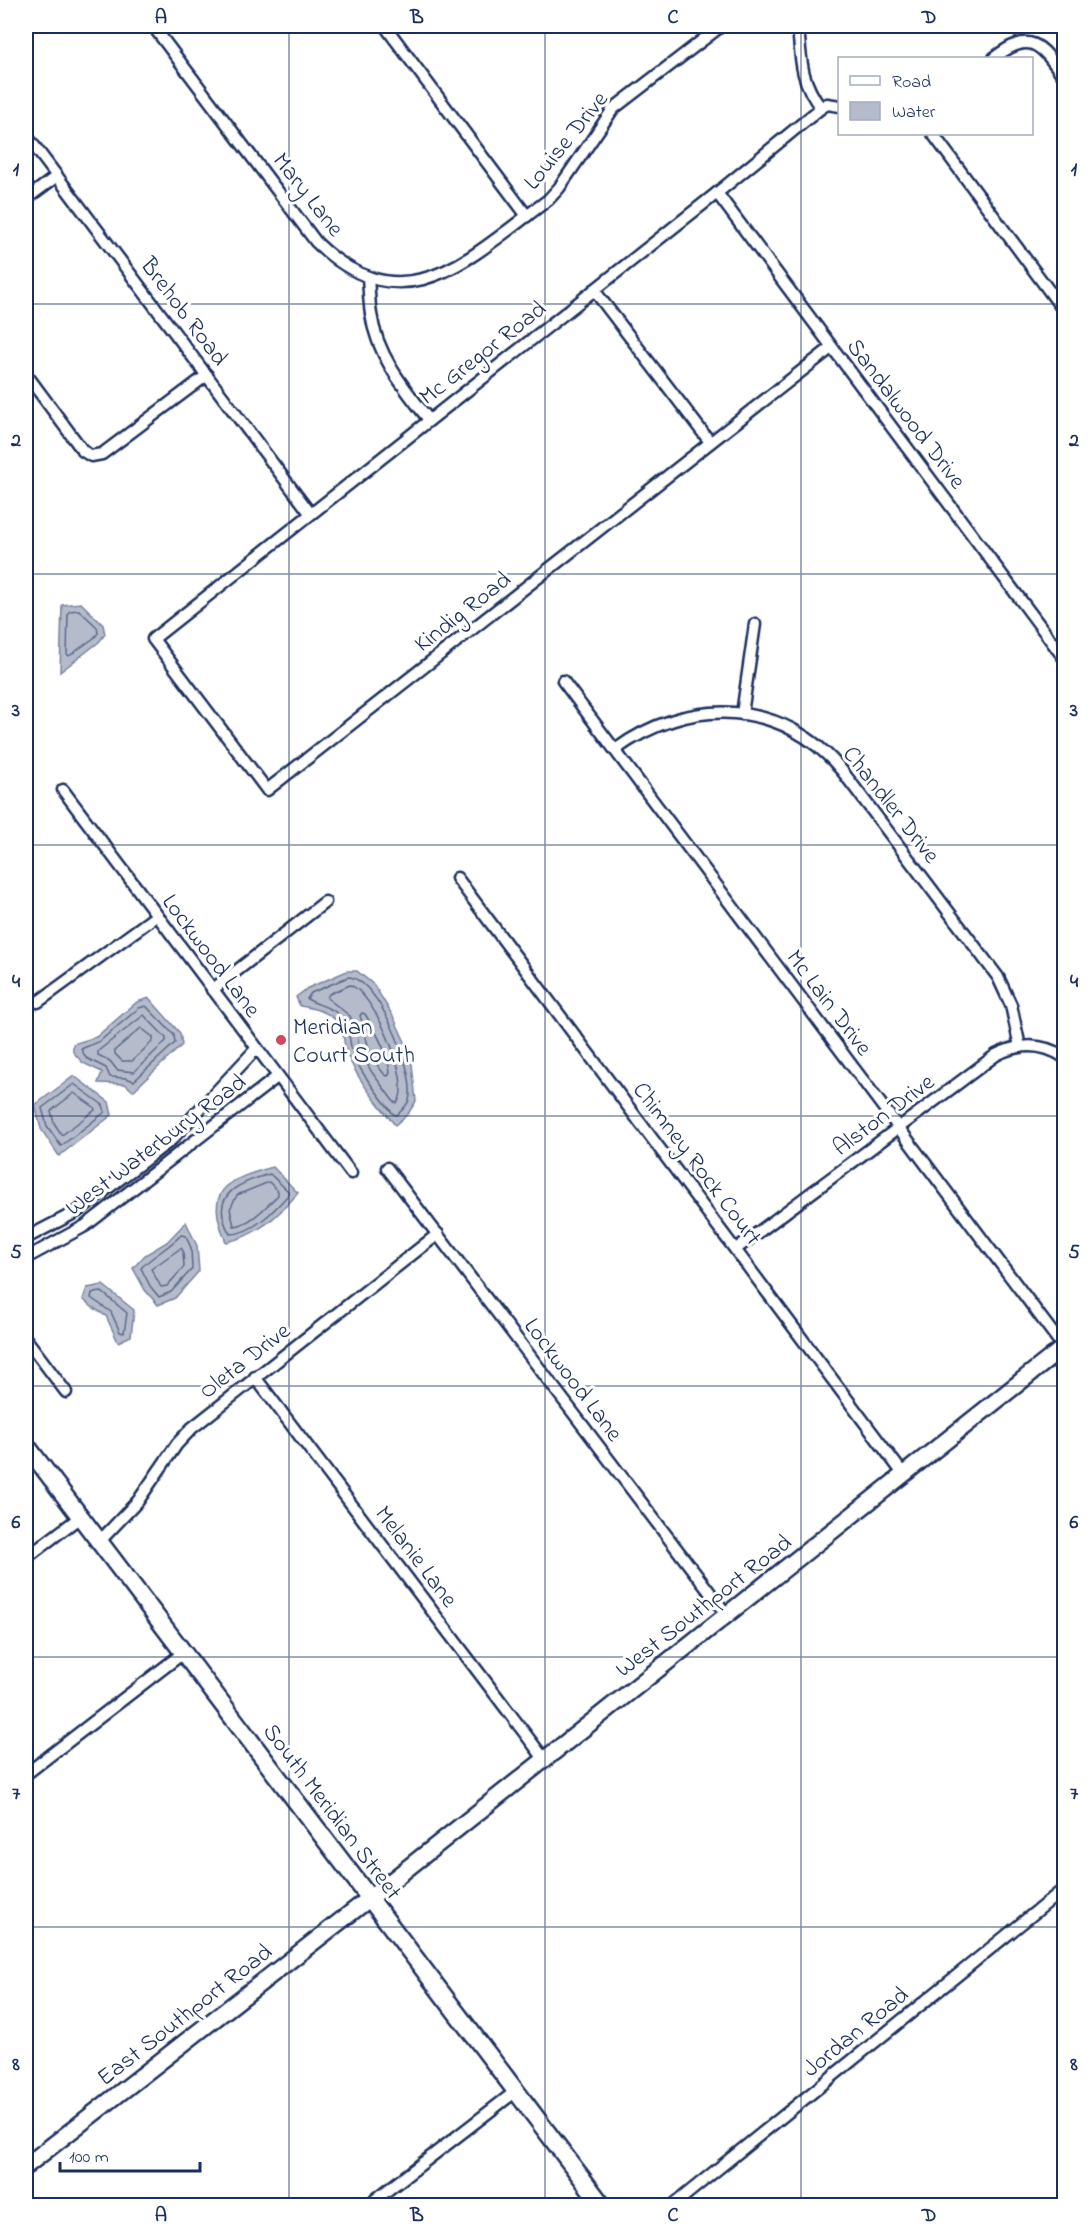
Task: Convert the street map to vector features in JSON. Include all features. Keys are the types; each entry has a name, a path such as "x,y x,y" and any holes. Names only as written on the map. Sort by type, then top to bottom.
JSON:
{"main road":[{"name":"West Southport Road","path":"370,1899 1064,1348"},
{"name":"South Meridian Street","path":"26,1445 603,2205"},
{"name":"East Southport Road","path":"26,2166 370,1899"}],"street":[{"name":"Mary Lane","path":"153,26 316,242 333,258 368,277"},
{"path":"385,26 527,216"},
{"name":"Louise Drive","path":"368,277 385,281 407,282 437,276 461,265 548,200 559,188 613,110 721,26"},
{"path":"798,26 804,80 812,96 821,108 827,104 838,105"},
{"path":"995,57 1012,45 1030,43 1044,50 1065,77"},
{"name":"Mc Gregor Road","path":"153,639 717,194 821,108"},
{"name":"Brehob Road","path":"26,135 310,513"},
{"path":"934,135 1065,312"},
{"path":"26,199 57,176"},
{"name":"Sandalwood Drive","path":"717,194 1065,658"},
{"path":"368,277 371,315 379,344 395,376 429,420"},
{"path":"594,290 710,442"},
{"name":"Kindig Road","path":"153,639 267,790 831,348"},
{"path":"26,374 84,452 96,456 102,454 207,375"},
{"path":"742,714 754,624"},
{"name":"Mc Lain Drive","path":"563,681 1064,1348"},
{"name":"Chandler Drive","path":"615,750 645,730 686,716 711,712 742,714 766,719 794,731 820,748 841,769 998,977 1011,1005 1020,1047"},
{"name":"Lockwood Lane","path":"63,790 351,1173"},
{"name":"Chimney Rock Court","path":"457,878 904,1475"},
{"path":"212,990 325,902"},
{"path":"38,1002 156,916"},
{"name":"Alston Drive","path":"736,1249 996,1055 1020,1047 1041,1047 1065,1057"},
{"name":"West Waterbury Road","path":"26,1238 78,1211 171,1140 256,1049"},
{"name":"West Waterbury Road","path":"26,1258 85,1226 277,1077"},
{"name":"Lockwood Lane","path":"387,1168 727,1615"},
{"name":"Oleta Drive","path":"99,1542 138,1501 183,1437 199,1422 438,1234"},
{"path":"26,1339 66,1392"},
{"name":"Melanie Lane","path":"255,1377 545,1760"},
{"path":"26,1558 80,1517"},
{"path":"26,1774 183,1653"},
{"name":"Jordan Road","path":"672,2205 1065,1889"},
{"path":"368,2205 516,2091"}],"water":[{"path":"81,603 103,625 105,634 99,642 60,672 62,605"},
{"path":"347,971 357,971 374,985 393,1016 411,1055 416,1101 408,1114 395,1125 357,1073 347,1054 342,1030 338,1023 325,1013 300,1006 296,997 308,988"},
{"path":"149,998 180,1033 182,1045 133,1091 125,1084 98,1083 102,1072 83,1063 73,1052 73,1044 96,1037 137,1002"},
{"path":"74,1076 109,1102 112,1115 59,1156 41,1129 35,1105"},
{"path":"273,1167 298,1193 266,1224 248,1235 226,1242 217,1210 223,1190 242,1177"},
{"path":"186,1222 197,1246 199,1271 175,1298 158,1305 145,1290 133,1268 145,1255 167,1242"},
{"path":"103,1285 134,1310 131,1336 118,1342 106,1316 83,1299 87,1288"}],"place":[{"name":"Meridian Court South","path":"281,1040"}]}
